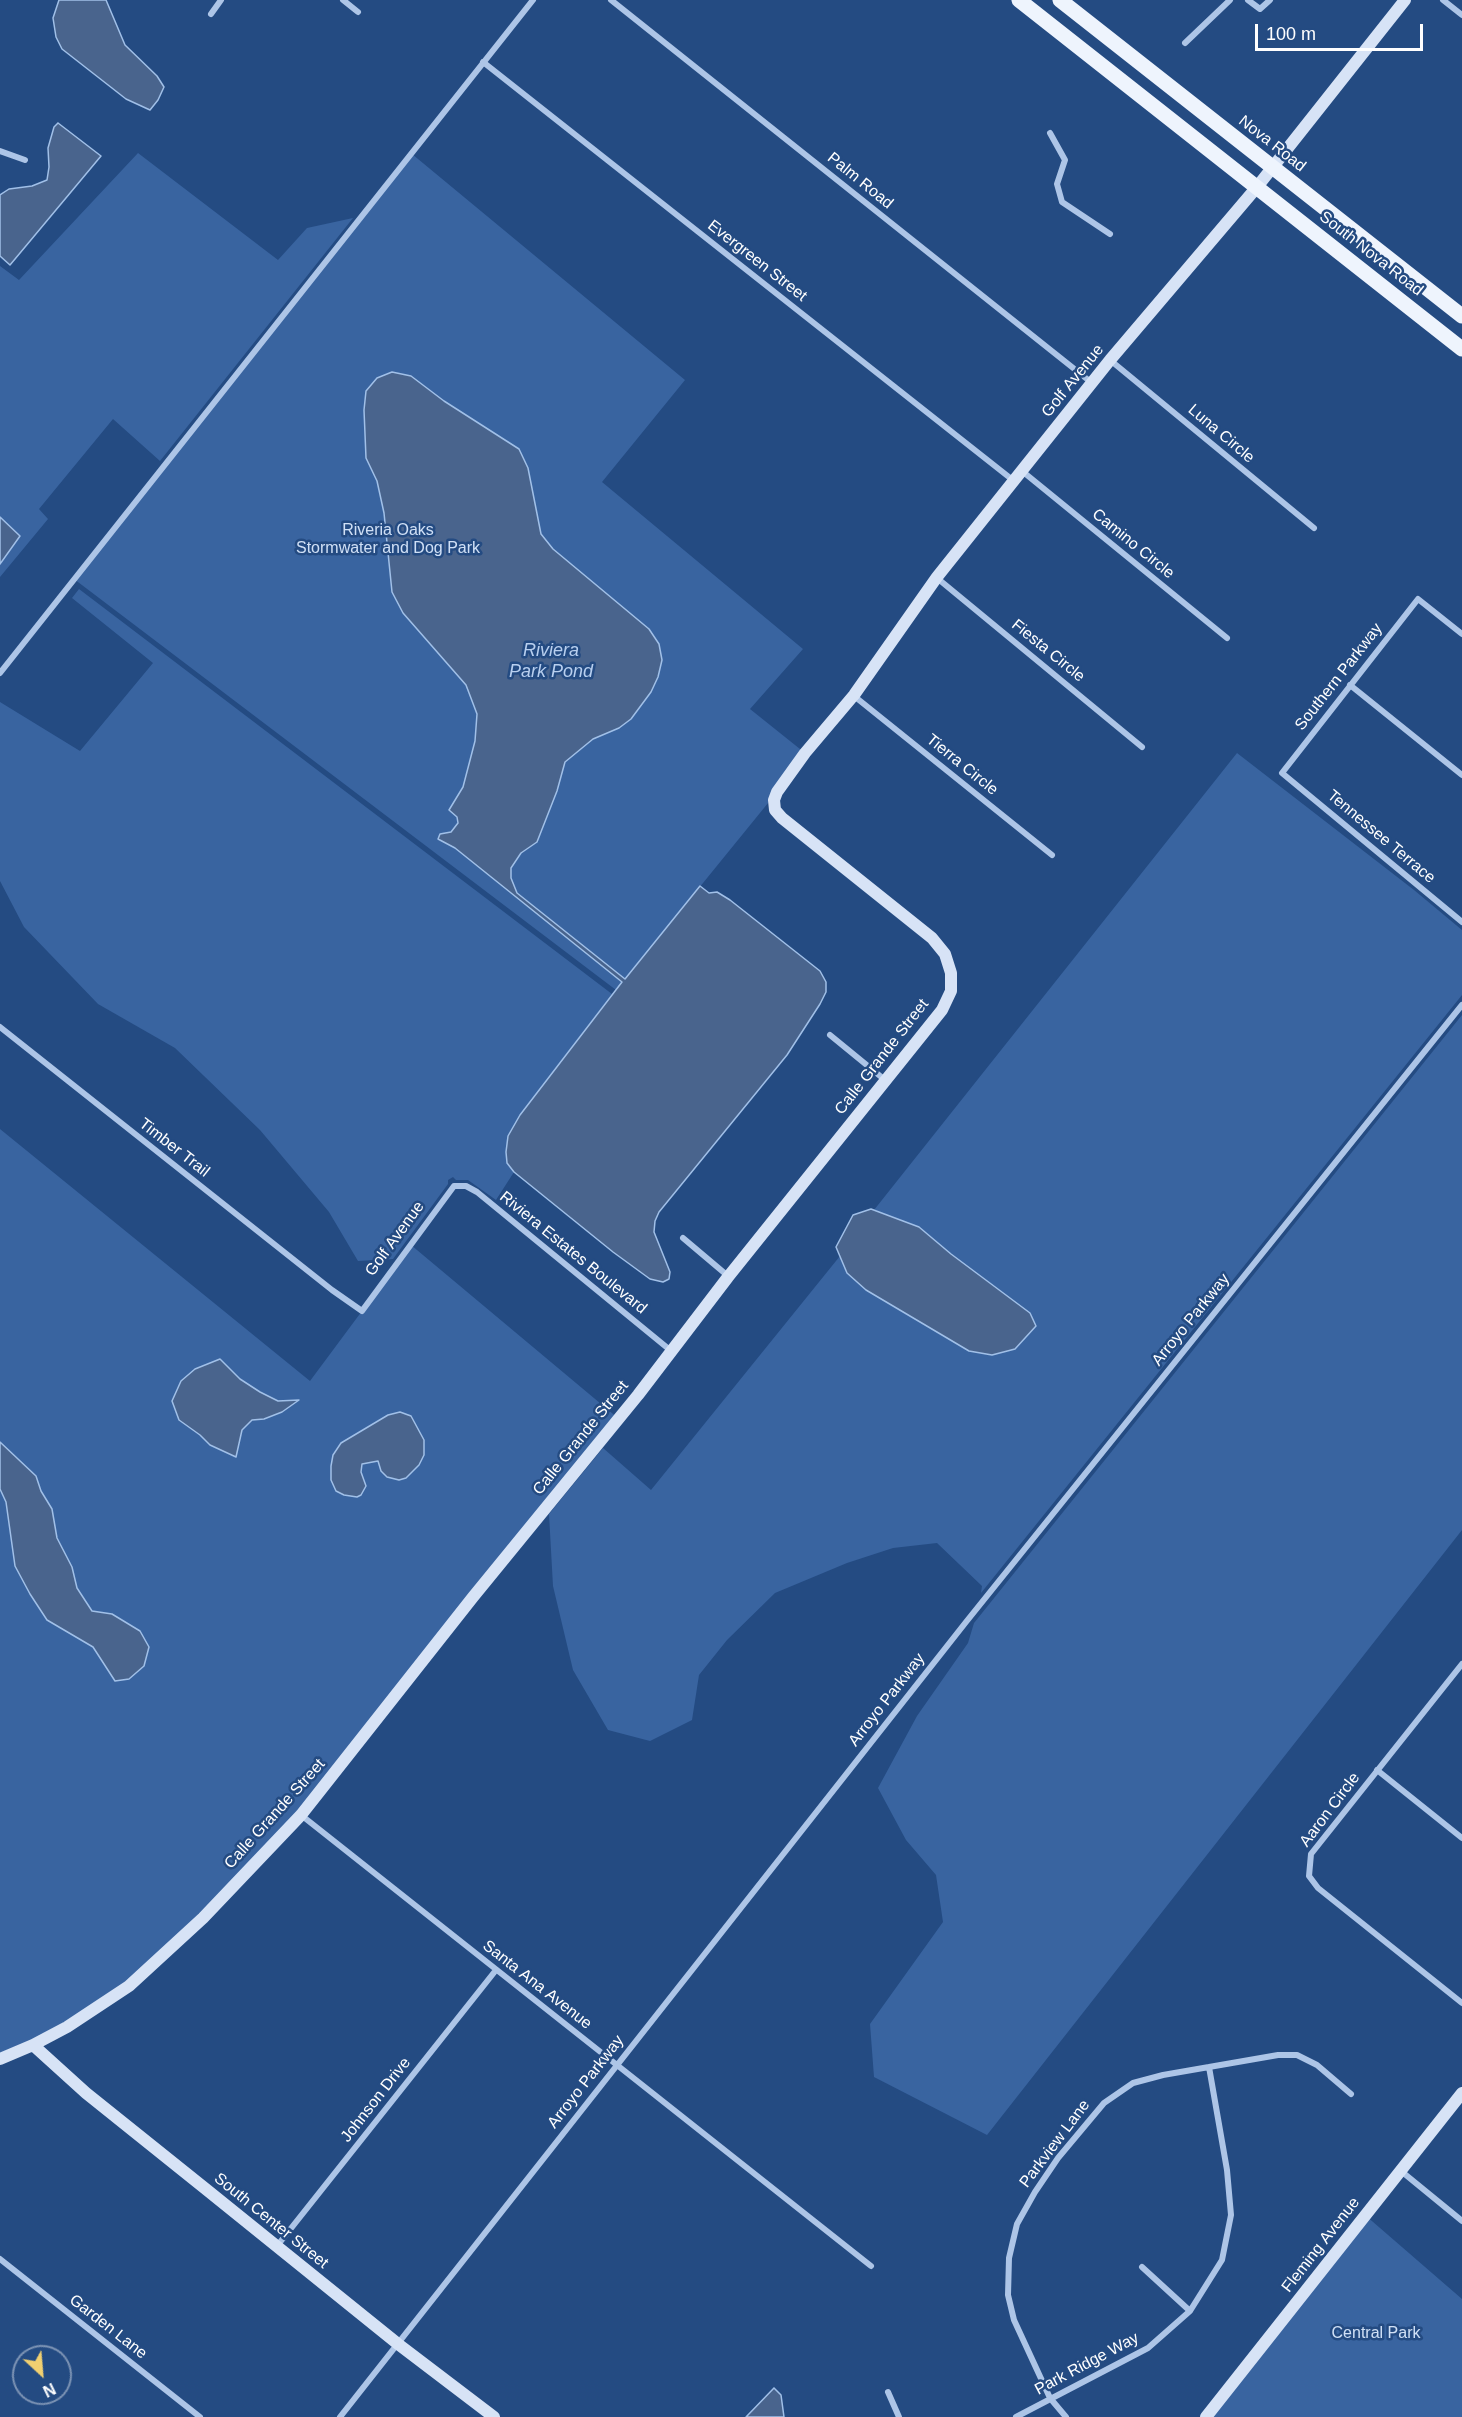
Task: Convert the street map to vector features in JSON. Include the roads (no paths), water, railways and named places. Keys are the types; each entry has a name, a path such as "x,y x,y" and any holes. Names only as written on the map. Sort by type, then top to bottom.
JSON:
{"main road":[{"path":"1019,0 1257,187"},
{"name":"Nova Road","path":"1060,0 1462,317"},
{"name":"South Nova Road","path":"1257,187 1462,349"},
{"path":"1419,315 1441,313 1462,317"}],"street":[{"path":"211,14 221,0"},
{"path":"343,0 358,12"},
{"path":"0,673 533,0"},
{"name":"Palm Road","path":"611,0 1092,383"},
{"path":"1185,43 1230,0"},
{"path":"1248,0 1260,9 1270,0"},
{"path":"1443,0 1462,15"},
{"name":"Golf Avenue","path":"777,792 805,753 854,695 937,577 1110,360 1257,187 1401,1"},
{"name":"Evergreen Street","path":"483,62 1018,476"},
{"path":"1050,133 1065,160 1058,184 1062,202 1110,234"},
{"path":"0,152 25,160"},
{"name":"Luna Circle","path":"1110,360 1314,528"},
{"name":"Camino Circle","path":"1018,476 1227,638"},
{"name":"Fiesta Circle","path":"937,577 1142,747"},
{"name":"Southern Parkway","path":"1282,773 1418,599 1462,634"},
{"path":"1350,685 1462,775"},
{"name":"Tierra Circle","path":"854,695 1052,855"},
{"name":"Tennessee Terrace","path":"1282,773 1462,922"},
{"name":"Calle Grande Street","path":"0,2059 33,2045 101,2006 129,1986 203,1918 301,1815 473,1597 638,1395 670,1350 942,1010 951,991 951,973 945,954 932,938 782,818 775,810 774,800 777,792"},
{"name":"Arroyo Parkway","path":"340,2417 966,1622 1462,1005"},
{"name":"Timber Trail","path":"0,1028 332,1290 362,1311"},
{"path":"830,1035 885,1080"},
{"name":"Golf Avenue","path":"362,1311 454,1186"},
{"name":"Riviera Estates Boulevard","path":"454,1186 466,1186 477,1192 670,1350"},
{"path":"682,1238 728,1277"},
{"name":"Aaron Circle","path":"1462,1664 1459,1673 1377,1770 1311,1854 1309,1875 1318,1888 1462,2003"},
{"path":"1377,1770 1462,1838"},
{"name":"Santa Ana Avenue","path":"301,1815 871,2266"},
{"name":"Johnson Drive","path":"277,2247 496,1970"},
{"name":"South Center Street","path":"33,2045 87,2093 277,2247 398,2344 495,2417"},
{"name":"Parkview Lane","path":"1066,2417 1050,2398 1014,2320 1008,2295 1009,2258 1017,2224 1035,2193 1058,2158 1104,2103 1133,2083 1163,2075 1278,2055 1297,2055 1317,2065 1351,2094"},
{"name":"Park Ridge Way","path":"1016,2417 1148,2348 1190,2311 1222,2260 1231,2215 1227,2170 1209,2067"},
{"name":"Fleming Avenue","path":"1206,2417 1462,2093"},
{"path":"1401,2170 1462,2221"},
{"name":"Garden Lane","path":"0,2259 200,2417"},
{"path":"1142,2267 1190,2311"},
{"path":"888,2392 899,2417"}],"water":[{"path":"59,0 106,0 125,45 157,76 164,87 150,110 126,99 62,49 56,37 53,18"},
{"path":"58,123 101,156 10,265 0,256 0,195 9,189 32,186 47,180 48,148 54,127"},
{"name":"Riviera Park Pond","path":"392,372 411,376 444,401 519,449 528,468 541,534 553,549 649,629 659,644 662,660 658,677 651,692 631,719 619,728 593,739 565,762 557,791 537,842 521,853 511,868 511,878 517,893 625,979 700,886 709,893 717,892 730,900 820,971 826,982 826,992 820,1004 787,1055 659,1212 654,1232 670,1272 669,1279 663,1282 650,1279 613,1252 514,1172 507,1163 508,1136 520,1115 622,982 455,848 438,839 440,834 451,832 458,823 457,817 449,810 463,787 475,741 477,714 466,685 403,613 392,592 384,513 377,481 366,458 364,410 366,391 377,378"},
{"path":"0,517 20,536 0,564"},
{"path":"871,1209 919,1227 1030,1313 1036,1326 1015,1349 992,1355 969,1351 866,1290 847,1273 836,1247 853,1215"},
{"path":"220,1359 240,1379 260,1392 278,1401 299,1400 282,1412 264,1419 252,1420 242,1430 236,1457 210,1445 179,1420 172,1401 181,1381 195,1369"},
{"path":"400,1412 411,1416 424,1440 424,1455 419,1465 406,1478 399,1480 387,1477 381,1471 378,1461 362,1464 361,1472 366,1486 361,1495 357,1497 344,1495 336,1491 331,1480 331,1466 333,1455 341,1443 388,1415"},
{"path":"0,1442 36,1476 41,1491 52,1509 57,1538 72,1567 77,1588 92,1611 112,1614 140,1631 149,1647 144,1666 129,1679 115,1681 93,1647 47,1620 30,1594 15,1566 6,1502 0,1489"},
{"path":"774,2388 781,2395 784,2417 746,2417"}],"park label":[{"name":"Riveria Oaks Stormwater and Dog Park","path":"388,540"},
{"name":"Central Park","path":"1376,2334"}]}
